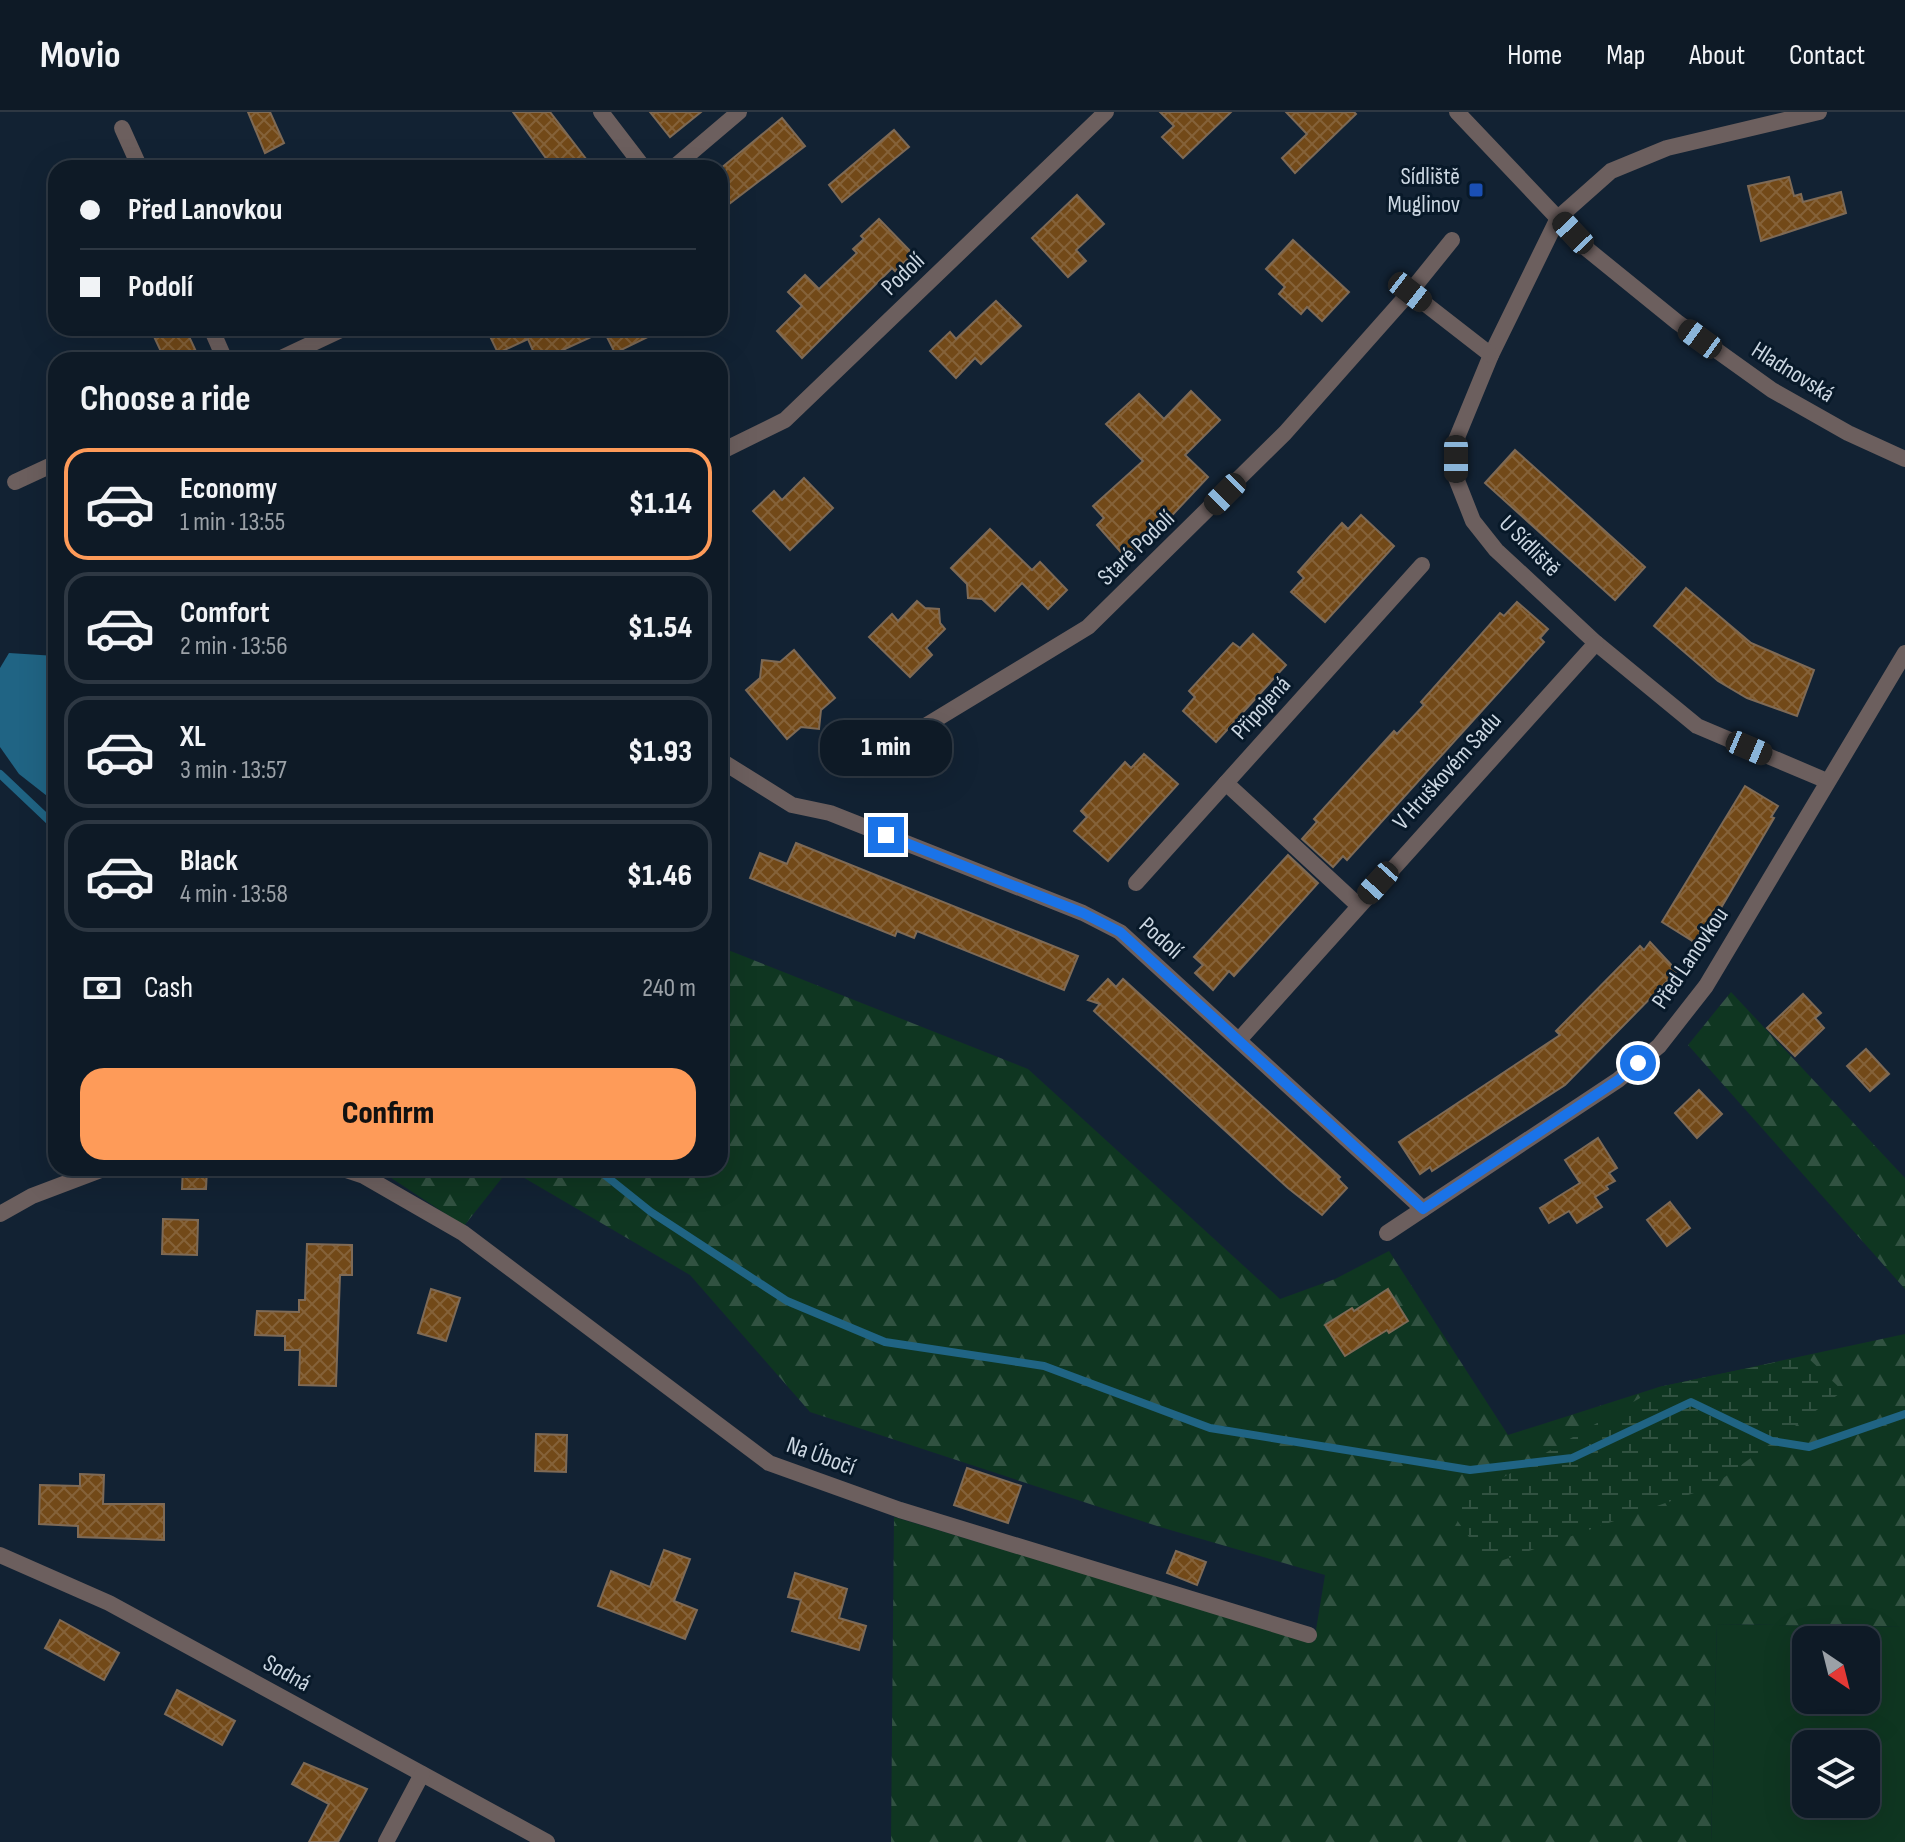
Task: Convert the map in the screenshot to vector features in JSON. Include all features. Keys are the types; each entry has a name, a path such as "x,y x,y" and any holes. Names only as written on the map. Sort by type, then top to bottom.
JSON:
{"street":[{"path":"601,112 638,160"},
{"path":"682,160 739,112"},
{"name":"Podolí","path":"728,448 785,420 1106,112"},
{"name":"Hladnovská","path":"1457,112 1587,249 1677,322 1772,390 1848,433 1905,459"},
{"path":"1558,218 1611,171 1667,148 1819,112"},
{"path":"122,128 136,160"},
{"name":"U Sídliště","path":"1558,218 1491,355 1456,440 1456,478 1473,521 1496,550 1596,643 1697,726 1827,781"},
{"name":"Staré Podolí","path":"884,751 1088,627 1285,433 1452,240"},
{"path":"1410,292 1491,355"},
{"path":"294,352 328,336"},
{"path":"15,482 48,467"},
{"name":"Připojená","path":"1136,883 1422,565"},
{"name":"V Hruškovém Sadu","path":"1239,1040 1596,643"},
{"name":"Před Lanovkou","path":"1387,1233 1618,1080 1659,1046 1706,986 1905,653"},
{"name":"Podolí","path":"728,765 792,805 845,819 1083,913 1120,932 1423,1209"},
{"path":"1226,783 1358,905"},
{"path":"0,1214 32,1196 85,1176"},
{"name":"Na Úbočí","path":"364,1176 463,1233 769,1463 900,1510 1309,1635"},
{"name":"Sodná","path":"0,1555 109,1603 547,1842"},
{"path":"386,1842 422,1774"}],"green space":[{"path":"728,950 1028,1069 1280,1299 1335,1279 1389,1251 1508,1435 1659,1387 1905,1334 1905,1627 1717,1624 1711,1842 891,1842 894,1517 1314,1642 1325,1575 1160,1527 810,1412 690,1275 521,1176 728,1176"},
{"path":"1731,992 1905,1178 1905,1289 1688,1045"},
{"path":"388,1176 503,1176 464,1226"},
{"path":"1806,1356 1843,1391 1711,1487 1489,1565 1449,1509 1659,1387"},
{"path":"1717,1624 1842,1626 1792,1626 1792,1714 1880,1714 1880,1627 1905,1627 1905,1842 1711,1842"}],"water":[{"path":"9,653 48,655 48,797 19,774 0,747 0,668"}],"building":[{"path":"248,112 270,112 284,143 265,153"},
{"path":"513,112 550,112 587,160 547,160"},
{"path":"650,112 701,112 670,137"},
{"path":"1160,112 1231,112 1183,158 1162,137 1174,126"},
{"path":"1286,112 1356,114 1295,173 1282,158 1307,134"},
{"path":"782,118 805,146 728,205 728,162"},
{"path":"894,130 909,147 842,202 829,185"},
{"path":"1789,177 1794,196 1801,194 1803,202 1841,192 1846,213 1761,241 1748,186"},
{"path":"1077,195 1104,224 1076,250 1086,261 1068,277 1032,238"},
{"path":"879,219 913,254 895,271 892,268 802,358 777,331 802,306 788,292 805,275 819,289 857,253 853,249 864,239 861,236"},
{"path":"1293,240 1349,292 1322,321 1307,307 1301,314 1279,294 1285,287 1266,269"},
{"path":"996,301 1021,326 981,364 975,358 956,378 930,351 950,332 956,339"},
{"path":"154,336 189,336 196,352 161,352"},
{"path":"490,336 593,336 558,352 534,352 528,339 498,352"},
{"path":"606,336 650,336 617,352"},
{"path":"1191,391 1220,420 1185,455 1208,477 1163,525 1126,558 1097,525 1104,518 1093,506 1143,461 1106,424 1139,394 1164,419"},
{"path":"1515,450 1645,567 1615,600 1485,483"},
{"path":"804,478 833,508 790,550 753,511 774,491 782,500"},
{"path":"1361,515 1394,546 1325,622 1291,592 1304,578 1298,572 1330,536 1342,523 1348,529"},
{"path":"990,529 1032,570 1040,562 1067,590 1048,609 1022,583 995,611 982,599 968,598 967,584 951,568"},
{"path":"1686,588 1751,643 1814,670 1797,716 1747,698 1718,681 1654,626"},
{"path":"917,601 925,608 939,609 940,623 945,629 926,648 932,655 910,677 869,637 892,614 898,621"},
{"path":"1517,602 1548,629 1540,638 1544,642 1347,860 1343,856 1333,867 1302,839 1317,822 1314,819 1394,731 1397,734 1424,705 1421,702 1500,613 1504,616"},
{"path":"1253,634 1286,665 1216,742 1183,711 1195,697 1189,691 1233,643 1240,648"},
{"path":"794,650 835,698 821,710 819,729 801,727 787,739 746,690 760,678 762,660 780,662"},
{"path":"1144,754 1178,784 1108,861 1074,831 1087,817 1081,811 1125,762 1131,768"},
{"path":"1745,786 1778,806 1771,817 1774,818 1699,945 1662,922"},
{"path":"796,843 1078,956 1064,990 917,931 914,938 897,931 895,936 750,878 760,853 787,864"},
{"path":"1288,855 1318,883 1234,976 1229,971 1213,990 1195,973 1203,965 1194,957"},
{"path":"1650,942 1677,971 1565,1085 1432,1171 1430,1167 1420,1174 1399,1142 1560,1035 1556,1031 1640,946 1644,950"},
{"path":"1108,979 1116,987 1123,979 1340,1177 1338,1179 1347,1188 1322,1215 1288,1188 1094,1011 1100,1004 1088,1000"},
{"path":"1803,994 1821,1013 1815,1018 1824,1028 1795,1056 1767,1028"},
{"path":"1866,1049 1889,1074 1870,1091 1847,1066"},
{"path":"1699,1090 1722,1114 1697,1138 1675,1113"},
{"path":"1598,1138 1617,1168 1609,1173 1615,1181 1595,1197 1602,1207 1577,1223 1569,1211 1549,1223 1540,1208 1580,1183 1565,1160"},
{"path":"183,1176 207,1176 206,1189 182,1189"},
{"path":"1670,1202 1690,1228 1667,1246 1647,1220"},
{"path":"163,1219 198,1220 197,1255 162,1254"},
{"path":"307,1244 352,1245 352,1275 340,1275 336,1386 299,1385 300,1350 285,1350 285,1336 255,1335 257,1311 299,1312 299,1300 305,1300"},
{"path":"431,1289 460,1298 446,1341 418,1333"},
{"path":"1388,1289 1408,1321 1345,1356 1325,1325"},
{"path":"536,1434 567,1435 566,1472 535,1471"},
{"path":"967,1468 1021,1486 1008,1523 954,1505"},
{"path":"80,1474 104,1475 103,1504 164,1504 164,1540 78,1537 78,1526 39,1524 40,1485 80,1486"},
{"path":"664,1550 690,1559 674,1601 697,1610 685,1639 598,1606 611,1571 650,1587"},
{"path":"1176,1551 1206,1562 1197,1585 1167,1573"},
{"path":"795,1573 847,1589 839,1618 866,1626 859,1650 792,1631 801,1600 788,1597"},
{"path":"60,1620 119,1653 104,1680 45,1648"},
{"path":"177,1690 235,1721 222,1745 165,1714"},
{"path":"304,1763 367,1789 338,1842 309,1842 329,1804 292,1784"}],"waterway":[{"path":"0,774 48,819"},
{"path":"606,1176 651,1212 787,1301 885,1342 1044,1366 1210,1428 1470,1470 1572,1458 1691,1402 1772,1441 1809,1447 1905,1414"}],"place":[{"name":"Sídliště Muglinov","path":"1476,190"}],"route":[{"path":"886,835 1083,913 1120,932 1423,1209 1618,1080 1638,1063"}]}
